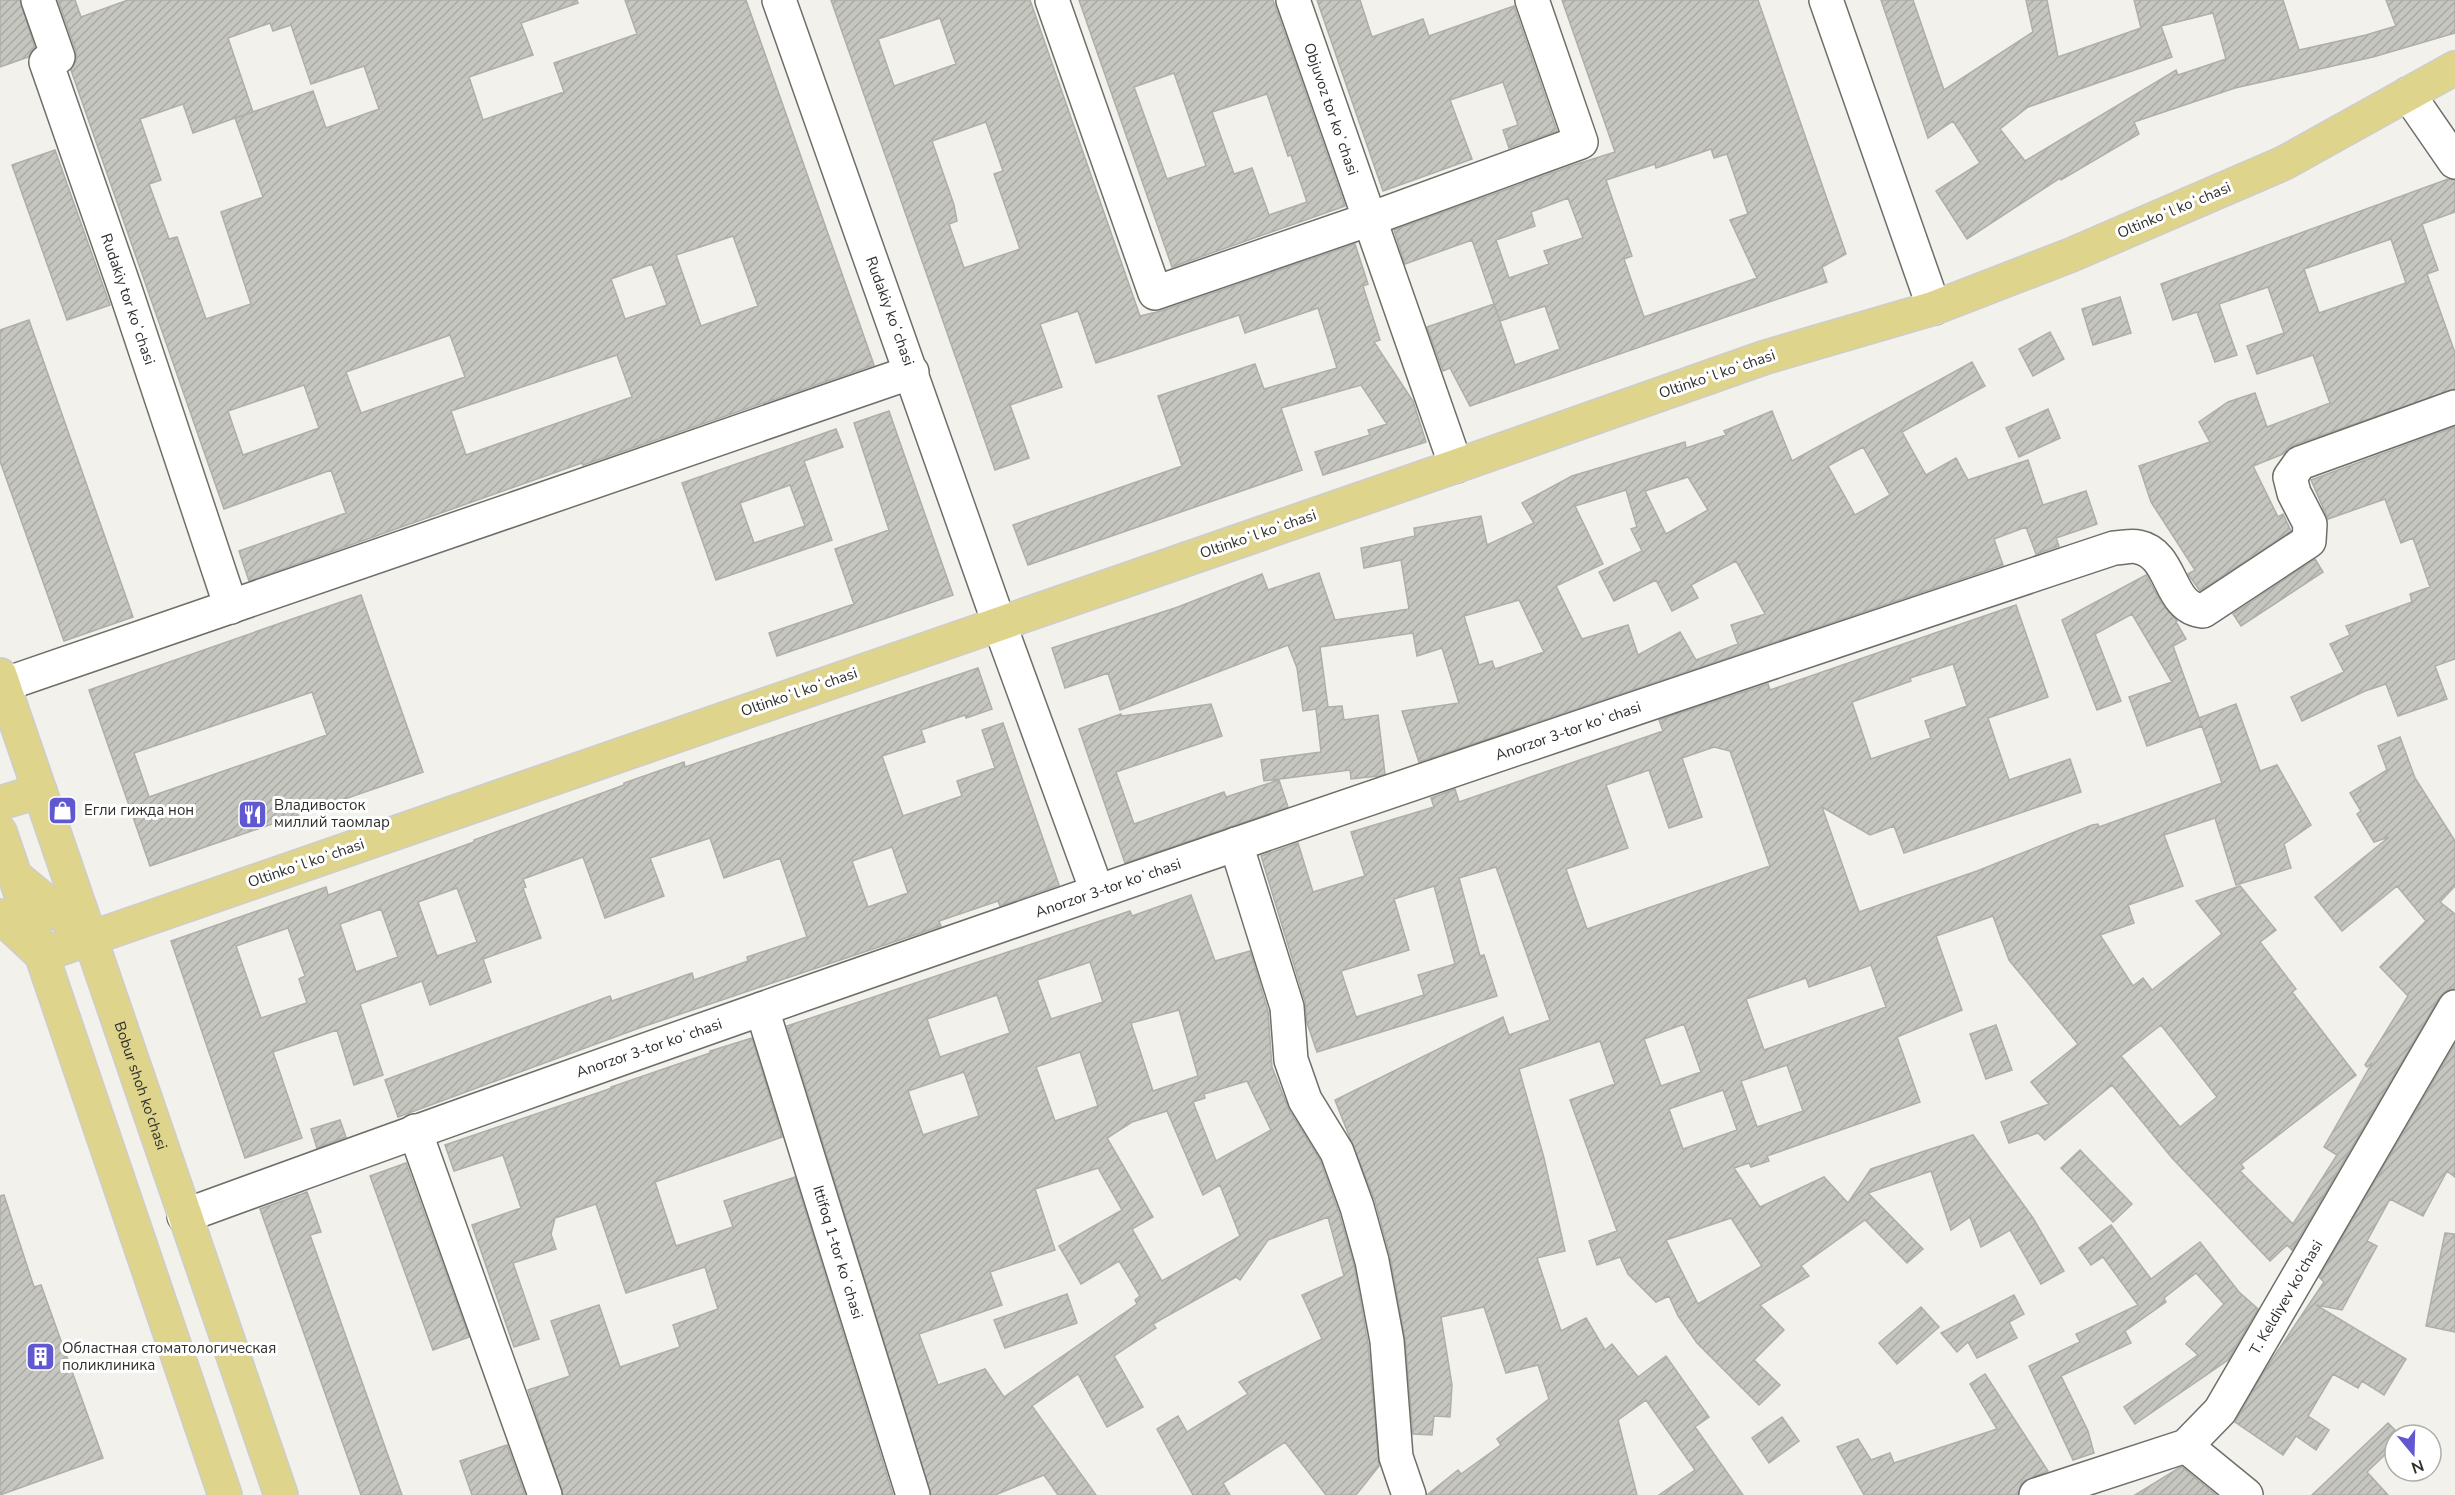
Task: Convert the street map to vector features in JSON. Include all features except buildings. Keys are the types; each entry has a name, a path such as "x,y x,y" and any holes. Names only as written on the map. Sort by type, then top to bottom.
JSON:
{"main road":[{"name":"Oltinkoʻl koʻchasi","path":"42,955 1766,357 1934,308 2072,255 2284,163 2455,68"},
{"name":"Bobur shoh ko'chasi","path":"2,680 281,1495"},
{"path":"0,804 40,791"},
{"path":"0,831 5,874 42,955 225,1495"},
{"path":"5,874 64,861"},
{"path":"5,874 90,938"},
{"path":"0,915 42,955"}],"street":[{"name":"Rudakiy tor koʻchasi","path":"38,0 58,57 46,62 125,289 231,607"},
{"name":"Rudakiy koʻchasi","path":"779,0 999,623 1097,891"},
{"path":"1052,0 1155,293 1370,219 1581,142 1532,0"},
{"name":"Objuvoz tor koʻchasi","path":"1293,0 1456,466"},
{"path":"1826,0 1934,308"},
{"path":"2408,94 2455,162"},
{"path":"2,680 231,607 912,372"},
{"name":"Anorzor 3-tor koʻchasi","path":"184,1216 415,1131 1097,891 2115,548 2138,546 2156,554 2182,600 2192,610 2203,610 2309,541 2310,524 2294,493 2290,477 2300,463 2455,407"},
{"path":"1236,844 1287,1007 1291,1060 1305,1100 1337,1152 1357,1207 1372,1261 1387,1341 1396,1457 1408,1495"},
{"name":"T. Keldiyev ko'chasi","path":"2036,1495 2186,1446 2220,1411 2455,1007"},
{"name":"Ittifoq 1-tor koʻchasi","path":"762,1009 913,1495"},
{"path":"415,1131 545,1495"},
{"path":"2186,1446 2246,1495"}],"place":[{"name":"Егли гижда нон","path":"63,810"},
{"name":"Владивосток миллий таомлар","path":"253,814"},
{"name":"Областная стоматологическая поликлиника","path":"41,1357"}]}
